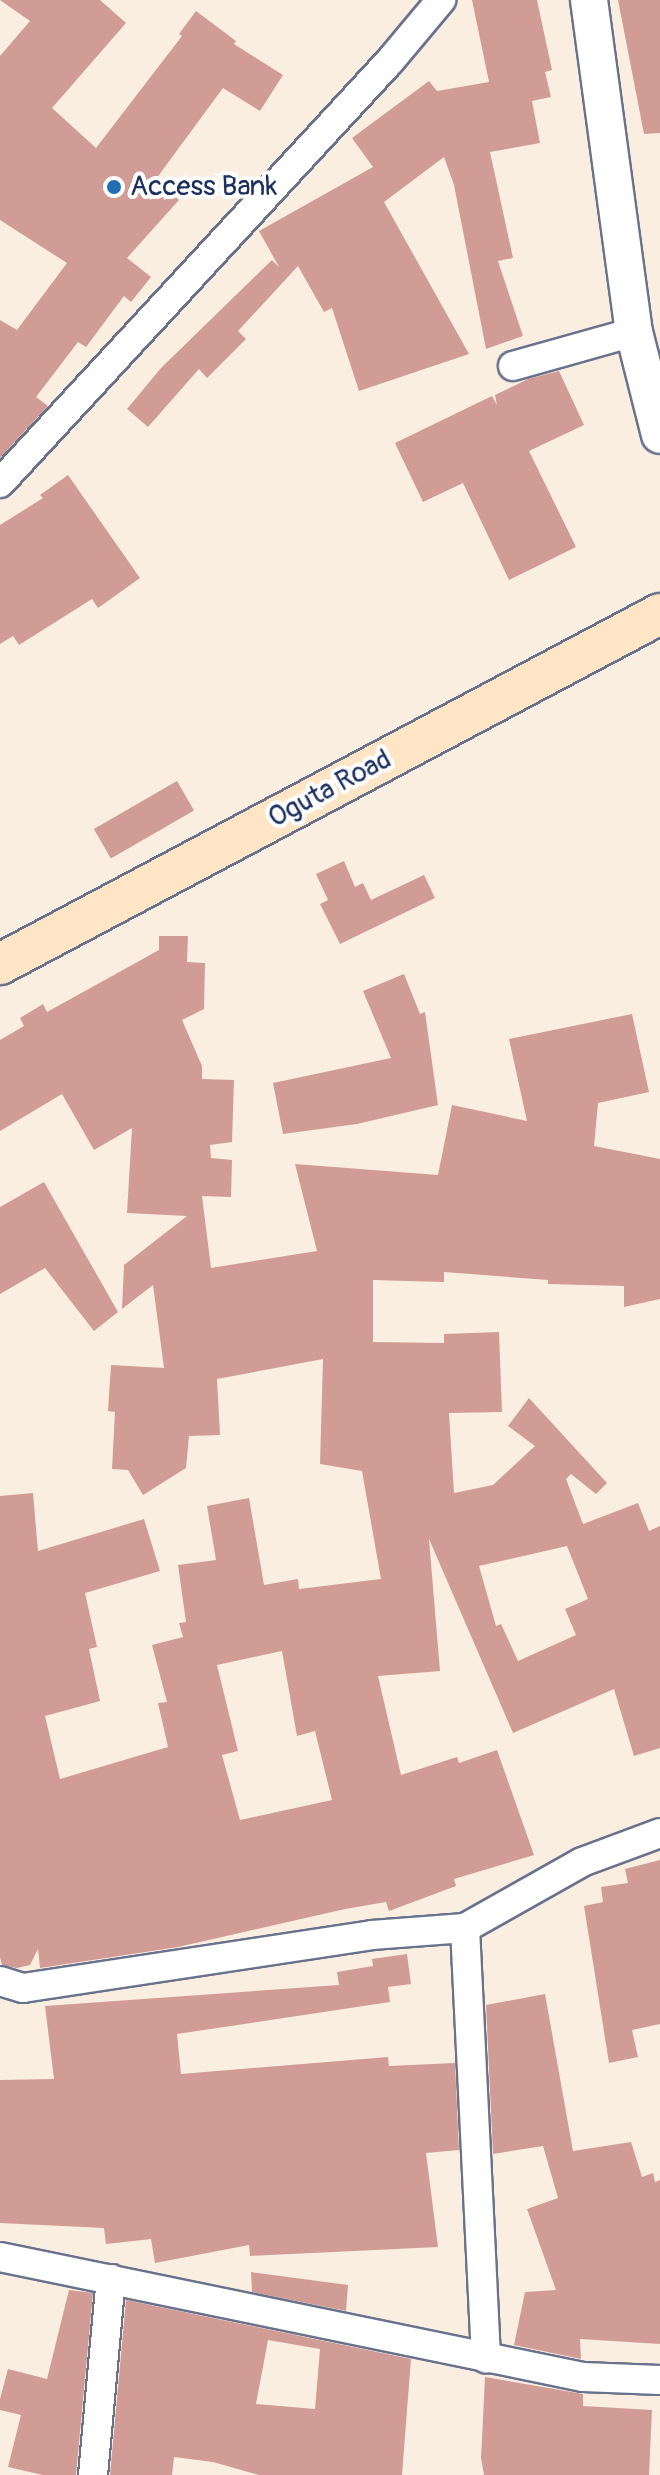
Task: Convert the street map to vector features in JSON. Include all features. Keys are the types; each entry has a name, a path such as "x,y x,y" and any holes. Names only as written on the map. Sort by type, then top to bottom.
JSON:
{"main road":[{"name":"Oguta Road","path":"0,964 660,614"}],"street":[{"path":"0,483 390,61 441,0"},
{"path":"589,0 634,332 660,435"},
{"path":"513,366 634,332"},
{"path":"0,1981 23,1988 372,1935 465,1928 582,1862 660,1833"},
{"path":"465,1928 486,2358"},
{"path":"0,2257 583,2377 660,2380"},
{"path":"93,2475 111,2279"}],"building":[{"path":"0,0 100,0 126,23 52,108 96,148 182,36 179,34 196,11 236,41 234,44 283,75 260,111 223,88 156,179 179,200 127,258 151,277 131,302 124,296 86,347 78,342 36,397 48,406 0,458 0,320 17,330 67,263 0,220 0,56 30,21"},
{"path":"472,0 537,0 552,70 545,72 551,97 532,101 540,143 490,152 513,258 498,261 523,336 486,349 454,185 444,157 384,202 469,354 359,391 332,308 324,312 298,266 238,331 246,339 207,378 199,369 148,427 127,409 161,368 272,260 279,267 259,231 373,167 352,138 429,81 437,91 489,82"},
{"path":"618,0 660,0 660,133 644,134"},
{"path":"559,371 584,425 529,451 576,547 509,580 463,483 423,502 395,443 492,396 497,405 495,395 528,379"},
{"path":"68,475 140,578 98,608 92,599 19,645 13,636 0,644 0,525 43,498 40,495"},
{"path":"177,781 194,810 111,858 94,829"},
{"path":"344,861 355,887 363,883 371,900 424,875 435,898 340,944 320,904 328,900 316,874"},
{"path":"159,936 188,936 187,962 205,963 204,1009 182,1020 202,1066 202,1079 234,1080 232,1142 210,1145 211,1158 232,1160 231,1197 202,1196 211,1268 317,1251 295,1164 438,1175 452,1105 527,1121 509,1039 632,1014 649,1092 598,1103 594,1146 660,1159 660,1299 624,1307 624,1286 548,1284 548,1280 444,1272 444,1282 373,1280 373,1342 444,1343 444,1334 499,1332 502,1412 449,1413 454,1493 493,1485 535,1446 508,1426 529,1398 607,1483 596,1494 571,1474 566,1479 583,1524 638,1503 649,1531 660,1526 660,1748 634,1756 614,1689 513,1733 429,1539 440,1671 378,1676 401,1775 457,1757 459,1763 497,1750 534,1855 454,1879 456,1886 389,1911 386,1902 178,1947 40,1968 38,1949 30,1965 17,1968 2,1965 0,1957 0,1496 33,1493 38,1551 144,1519 160,1571 85,1593 97,1647 89,1649 100,1701 45,1716 60,1779 168,1747 158,1703 167,1702 152,1645 183,1637 179,1623 186,1622 178,1565 216,1560 207,1506 249,1498 264,1585 298,1579 299,1589 381,1579 362,1471 320,1464 323,1359 217,1379 220,1435 189,1436 186,1468 143,1495 128,1470 112,1469 115,1412 108,1411 111,1365 164,1368 153,1285 122,1309 124,1265 187,1216 127,1213 132,1128 94,1150 62,1094 0,1131 0,1040 24,1026 20,1018 43,1004 47,1012 159,950","holes":["567,1546 588,1599 565,1609 576,1635 518,1661 501,1624 496,1626 479,1566","282,1651 297,1736 315,1731 332,1800 240,1820 222,1755 238,1751 217,1665"]},
{"path":"404,974 420,1014 425,1012 438,1105 357,1124 283,1134 273,1083 391,1058 363,991"},
{"path":"44,1182 118,1312 94,1331 45,1268 0,1294 0,1207"},
{"path":"660,1860 660,2024 632,2030 638,2057 609,2063 584,1906 603,1902 601,1887 628,1883 625,1869"},
{"path":"407,1954 411,1984 388,1987 390,2002 177,2034 181,2074 388,2057 389,2066 455,2063 459,2150 426,2153 438,2247 250,2256 249,2245 155,2263 151,2239 106,2244 104,2228 0,2223 0,2080 54,2079 45,2006 339,1985 337,1972 373,1966 372,1959"},
{"path":"545,1994 573,2151 631,2142 642,2177 653,2173 655,2182 660,2180 660,2344 580,2339 581,2359 514,2345 525,2292 556,2290 527,2209 558,2198 543,2146 493,2154 486,2005"},
{"path":"251,2272 348,2285 346,2311 252,2292"},
{"path":"69,2290 93,2293 76,2475 43,2475 8,2467 21,2415 0,2410 8,2369 47,2379"},
{"path":"126,2300 411,2359 402,2475 259,2475 213,2462 174,2457 172,2475 110,2475","holes":["268,2340 320,2349 315,2409 256,2404"]},
{"path":"485,2377 583,2394 583,2406 652,2410 649,2475 484,2475 481,2458"}],"place":[{"name":"Access Bank","path":"114,187"}]}
